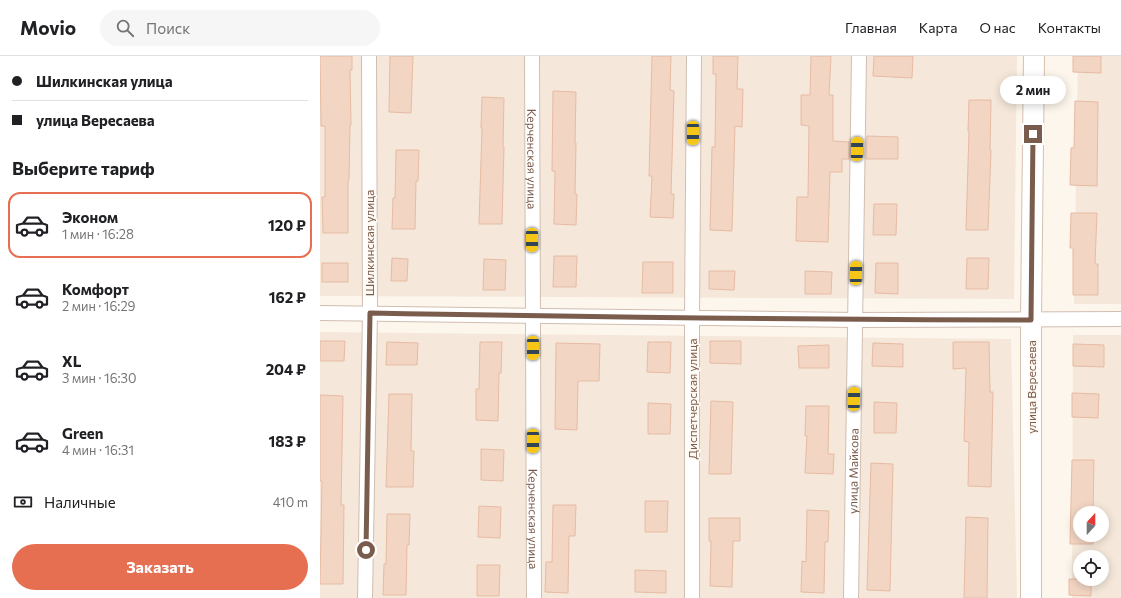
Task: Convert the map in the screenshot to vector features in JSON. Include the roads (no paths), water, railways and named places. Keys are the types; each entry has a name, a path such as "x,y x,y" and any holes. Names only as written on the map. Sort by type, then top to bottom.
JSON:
{"street":[{"name":"Шилкинская улица","path":"365,598 370,313 369,56"},
{"name":"Керченская улица","path":"532,56 534,598"},
{"name":"Диспетчерская улица","path":"692,598 694,56"},
{"name":"улица Майкова","path":"851,598 859,56"},
{"name":"улица Вересаева","path":"1031,598 1031,320 1034,56"},
{"path":"320,313 855,320 1121,319"}]}
